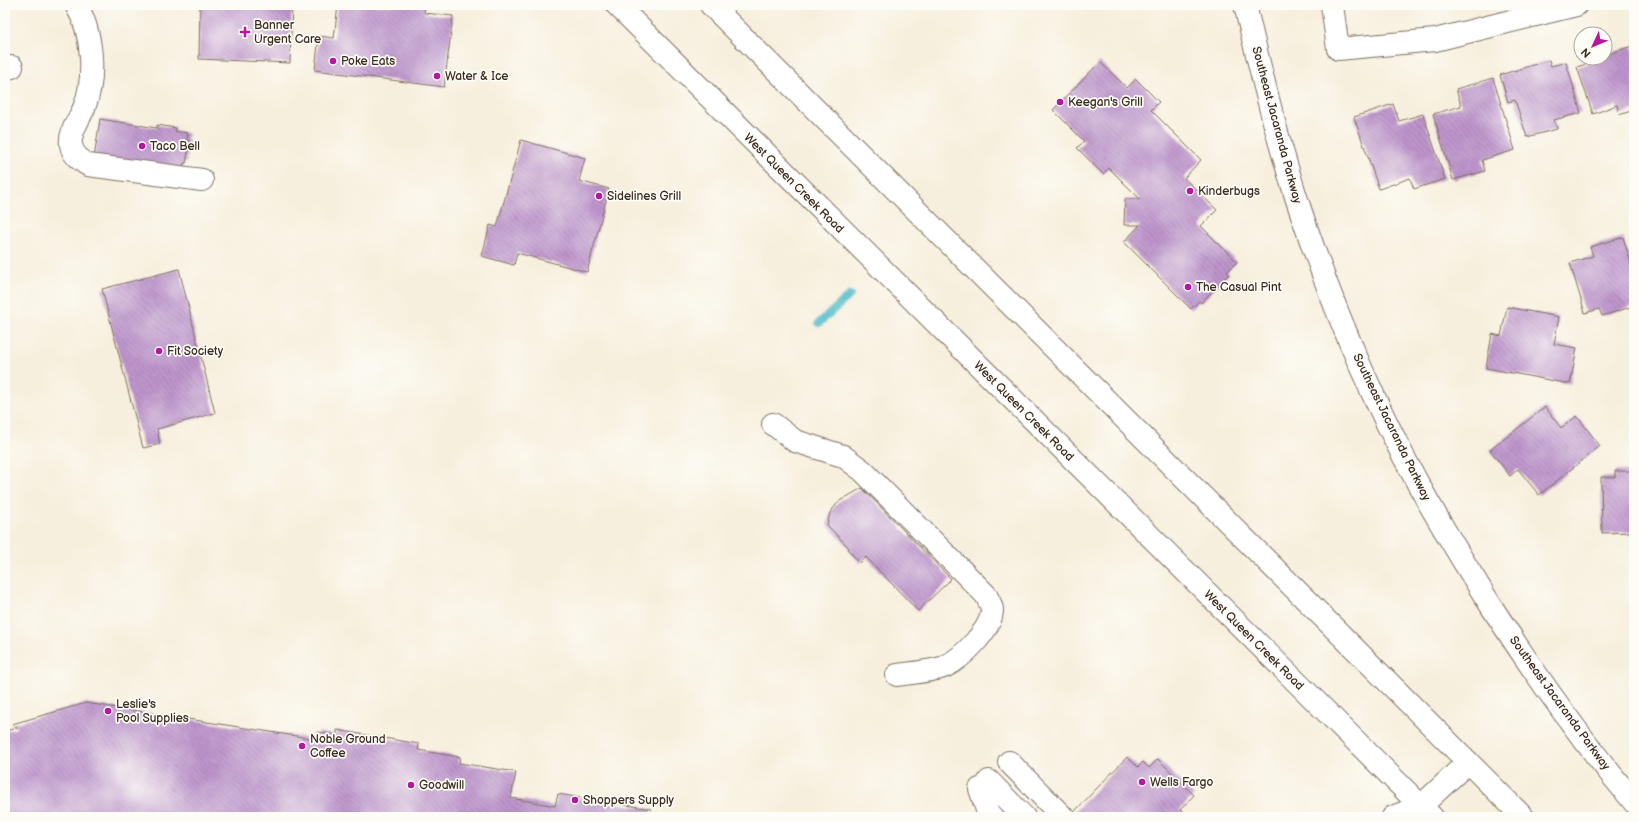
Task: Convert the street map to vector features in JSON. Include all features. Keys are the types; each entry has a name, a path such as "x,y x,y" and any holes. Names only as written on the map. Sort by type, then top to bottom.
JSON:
{"main road":[{"path":"76,5 81,14 90,40 90,81 84,107 73,131 71,145 76,157 88,165 202,180"},
{"name":"West Queen Creek Road","path":"617,5 1423,813"},
{"path":"711,5 1523,817"},
{"name":"Southeast Jacaranda Parkway","path":"1245,5 1259,66 1302,217 1331,296 1359,362 1387,422 1414,477 1499,618 1564,713 1634,802"},
{"path":"1332,5 1338,49 1435,40 1576,5"},
{"path":"773,424 795,441 843,456 863,471 986,595 992,608 990,619 983,632 960,656 945,667 897,675"},
{"path":"1393,817 1423,813 1468,762"},
{"path":"992,817 988,813 995,775"},
{"path":"995,775 1024,817"},
{"path":"995,775 1046,817"},
{"path":"995,775 1063,817"}],"building":[{"name":"Banner Urgent Care","path":"200,5 292,5 290,63 199,59"},
{"path":"338,5 425,5 424,13 453,16 444,87 315,70 319,36 334,38"},
{"path":"1632,46 1634,51 1634,110 1619,115 1617,105 1593,114 1577,67 1613,66 1613,52"},
{"path":"1549,60 1551,66 1566,62 1581,113 1554,120 1557,129 1527,137 1515,100 1508,102 1500,75"},
{"path":"1100,62 1127,88 1136,79 1159,102 1151,110 1201,160 1184,178 1217,210 1201,226 1237,262 1227,272 1229,274 1201,303 1199,301 1191,309 1124,242 1140,225 1124,225 1125,199 1140,199 1109,168 1103,174 1077,148 1084,141 1053,110"},
{"path":"1493,78 1515,150 1482,160 1485,171 1453,180 1433,114 1461,106 1456,89"},
{"path":"1393,104 1399,121 1423,114 1445,179 1414,189 1410,178 1379,189 1354,117"},
{"path":"100,119 157,128 157,125 176,128 175,131 188,133 187,140 190,141 186,163 184,163 182,171 94,158"},
{"path":"521,140 585,158 579,181 609,189 587,272 517,253 514,265 482,256 490,225 497,227"},
{"path":"1623,237 1634,273 1634,306 1602,316 1599,309 1585,313 1570,263 1593,256 1590,247"},
{"name":"Fit Society","path":"179,269 215,413 157,429 160,444 143,448 102,289"},
{"path":"1507,307 1559,317 1554,344 1577,348 1570,384 1486,368 1492,334 1501,336"},
{"path":"1545,407 1561,428 1577,416 1600,446 1539,495 1518,469 1510,476 1490,450"},
{"path":"1615,471 1634,471 1634,532 1602,533 1601,477 1615,477"},
{"path":"862,488 951,579 918,611 866,557 860,563 848,550 849,548 827,525 830,513 838,502"},
{"path":"86,703 315,739 318,732 337,735 337,730 419,744 418,750 460,757 459,763 516,772 511,798 555,806 558,794 651,809 650,817 107,817 93,815 85,817 5,817 5,731 17,728 12,724"},
{"name":"Wells Fargo","path":"1127,757 1138,767 1143,762 1149,768 1158,759 1194,795 1180,810 1188,817 1079,817 1074,812"}],"waterway":[{"path":"819,323 850,295"}],"place":[{"name":"Banner Urgent Care","path":"245,32"},
{"name":"Poke Eats","path":"333,61"},
{"name":"Water & Ice","path":"437,76"},
{"name":"Keegan's Grill","path":"1060,102"},
{"name":"Taco Bell","path":"142,146"},
{"name":"Kinderbugs","path":"1190,191"},
{"name":"Sidelines Grill","path":"599,196"},
{"name":"The Casual Pint","path":"1188,287"},
{"name":"Fit Society","path":"159,351"},
{"name":"Leslie's Pool Supplies","path":"108,711"},
{"name":"Noble Ground Coffee","path":"302,746"},
{"name":"Wells Fargo","path":"1142,782"},
{"name":"Goodwill","path":"411,785"},
{"name":"Shoppers Supply","path":"575,800"}]}
